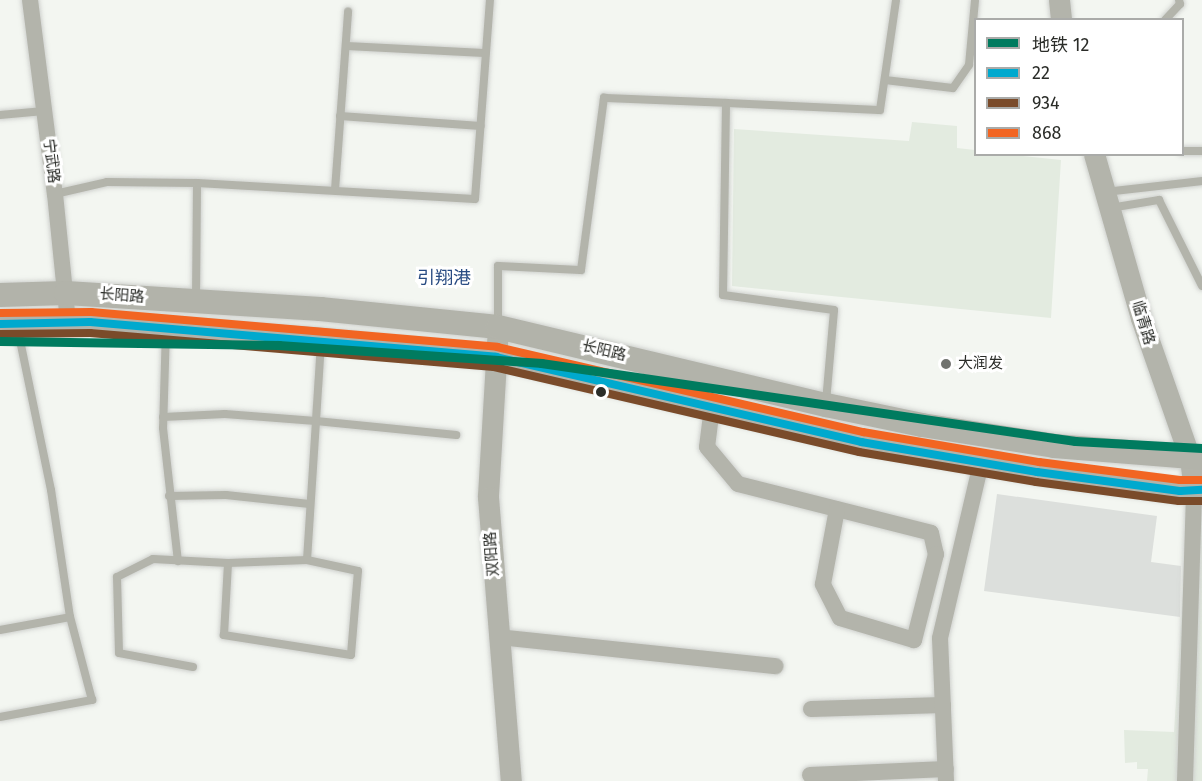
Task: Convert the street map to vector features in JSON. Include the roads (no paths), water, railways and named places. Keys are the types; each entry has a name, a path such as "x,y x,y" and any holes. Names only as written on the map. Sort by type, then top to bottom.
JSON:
{"main road":[{"name":"长阳路","path":"0,295 66,292 320,309 498,327 826,405 988,437 1054,446 1196,458"},
{"name":"长阳路","path":"8,323 68,322 166,328 496,357 861,442 981,463 1169,489 1198,490"}],"street":[{"name":"宁武路","path":"30,0 55,194 68,322"},
{"path":"1059,0 1061,18"},
{"name":"临青路","path":"1095,156 1141,318 1196,458 1198,490"},
{"name":"双阳路","path":"498,327 488,497 511,781"},
{"path":"712,407 707,447 738,484 837,509 931,533 936,554 914,640 840,618 823,584 837,509"},
{"path":"810,775 946,775 940,639 981,463"},
{"path":"1185,781 1198,490"},
{"path":"498,637 775,666"},
{"path":"811,709 943,705"}],"lane":[{"path":"55,194 106,182 197,183 475,200 490,0"},
{"path":"498,327 498,266 580,270 604,98 880,110 896,0"},
{"path":"885,80 953,88 969,65 975,0"},
{"path":"1167,18 1180,4 1179,0"},
{"path":"335,190 348,11"},
{"path":"346,46 485,53"},
{"path":"726,103 723,295 834,310 826,405"},
{"path":"0,115 44,111"},
{"path":"340,116 481,126"},
{"path":"1184,152 1202,151"},
{"path":"1107,200 1202,181"},
{"path":"196,301 197,183"},
{"path":"1107,200 1159,200 1202,286"},
{"path":"0,717 92,700 70,617 51,490 8,323"},
{"path":"166,328 163,417 169,496 178,561"},
{"path":"307,560 322,340"},
{"path":"163,417 225,414 456,435"},
{"path":"169,496 226,495 310,504"},
{"path":"193,667 119,653 117,577 153,560 228,563 307,560 358,571 351,655 224,635 228,563"},
{"path":"0,630 70,617"}],"metro line":[{"name":"12","path":"0,341 279,345 541,363 1075,441 1202,448"}],"place":[{"name":"大润发","path":"946,364"}],"district":[{"name":"引翔港","path":"444,278"}]}
